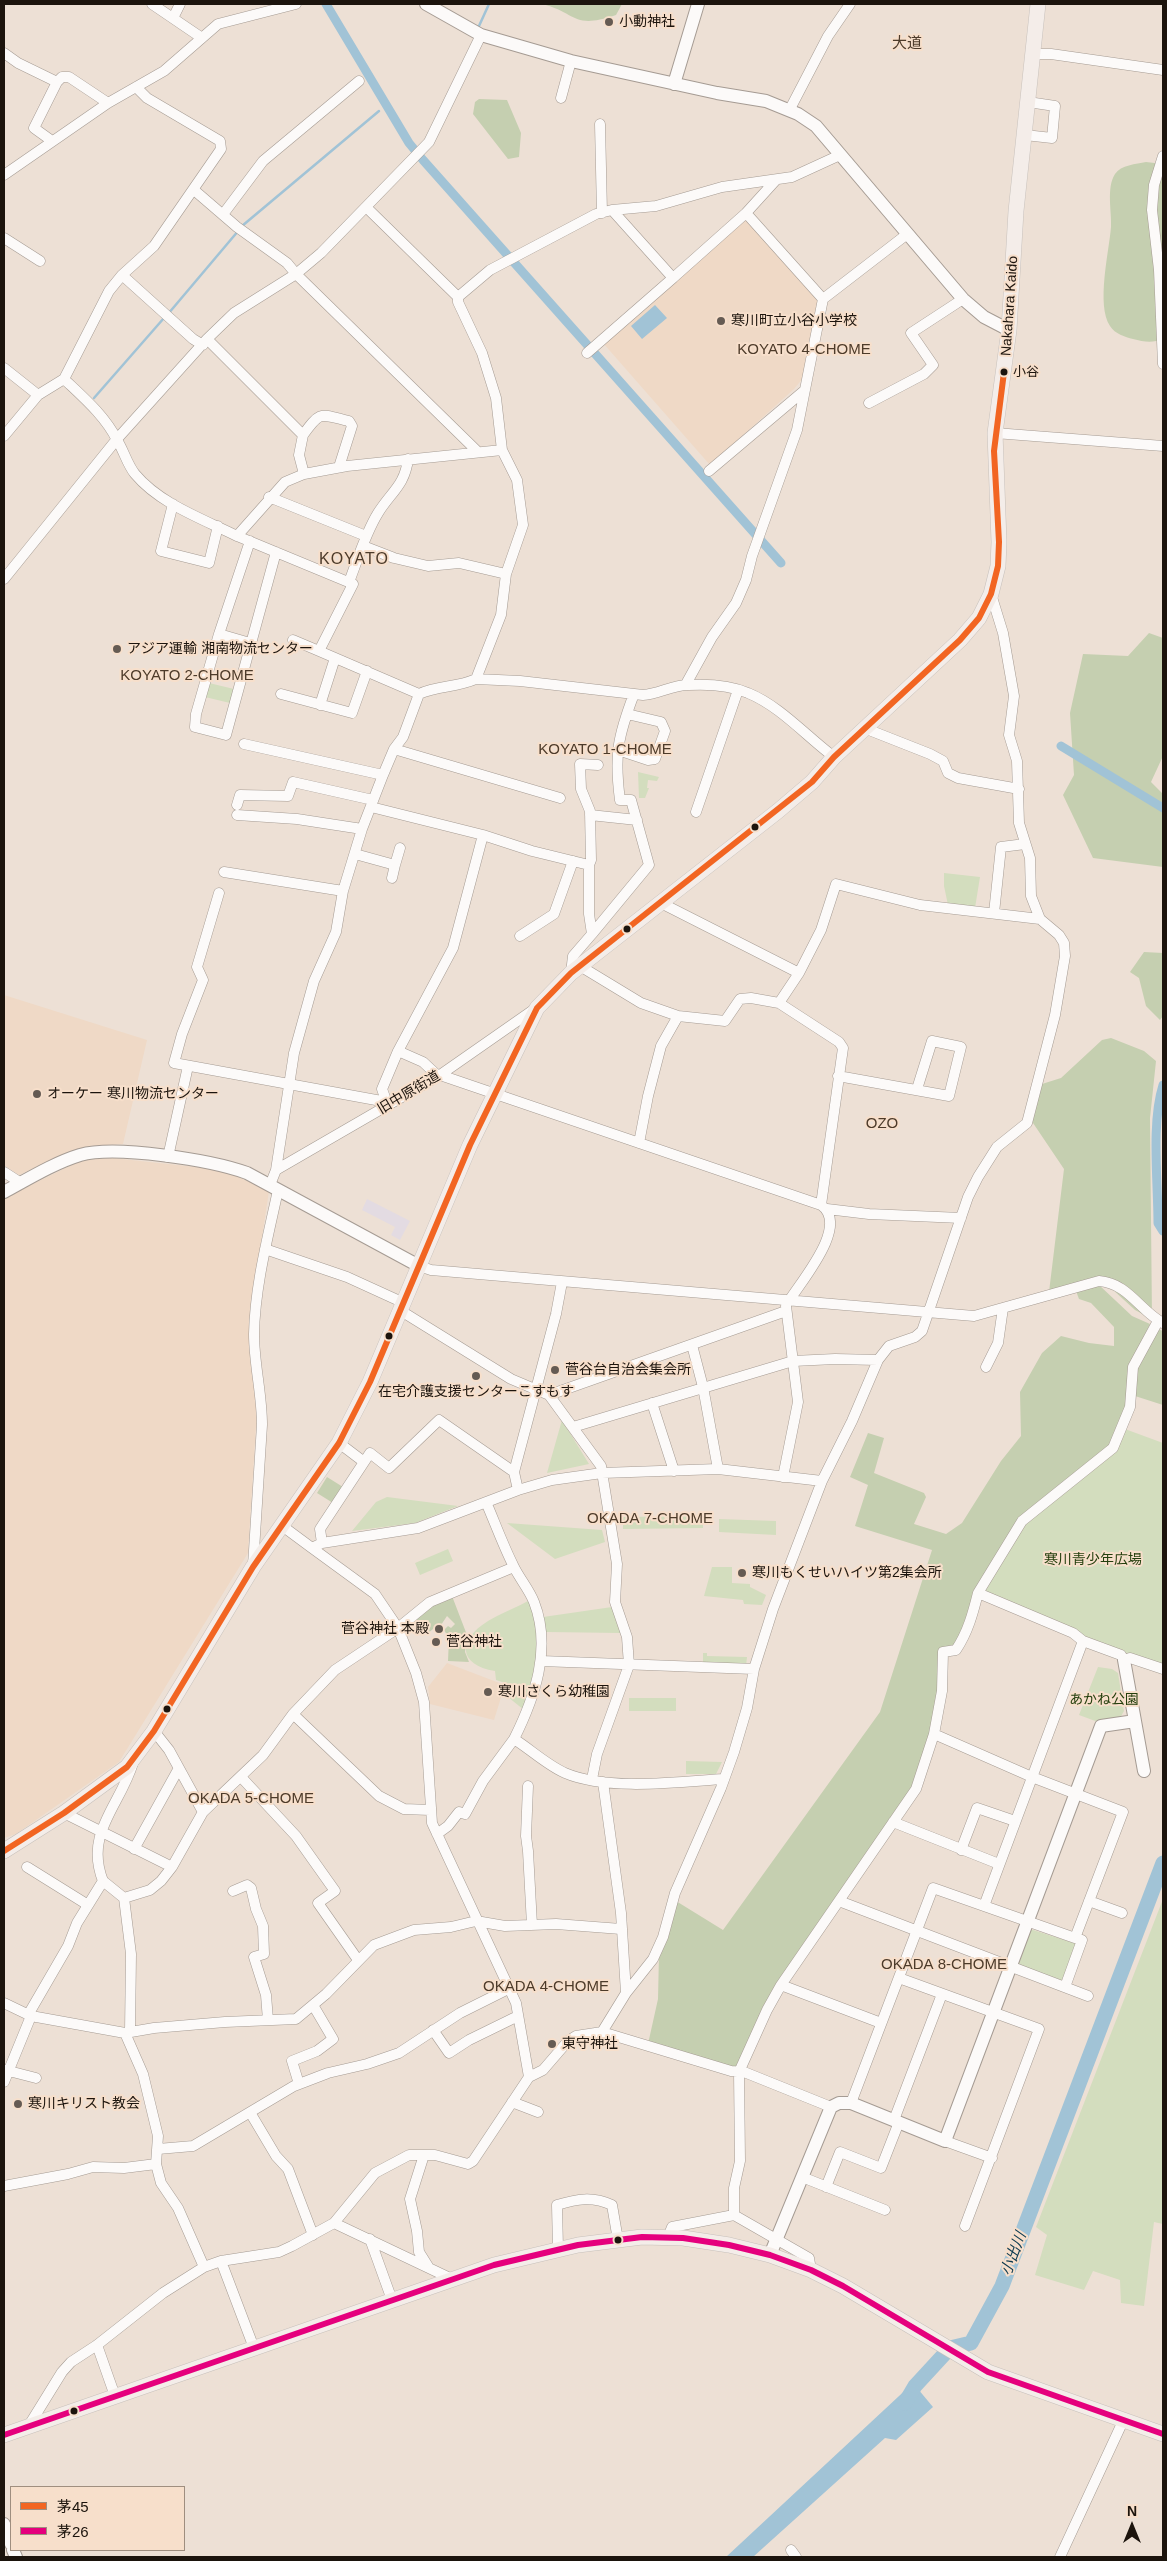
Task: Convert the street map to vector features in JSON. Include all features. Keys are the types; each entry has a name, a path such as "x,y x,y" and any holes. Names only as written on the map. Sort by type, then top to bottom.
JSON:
{"main road":[{"name":"Nakahara Kaido","path":"4,1851 64,1813 116,1776 135,1757 154,1731 253,1567 339,1443 405,1308 419,1266 470,1145 537,1008 576,969 782,808 812,782 834,757 960,640 980,618 991,594 998,566 999,542 995,433 1009,330 1016,211 1038,4"},
{"path":"4,2435 494,2265 558,2249 618,2240 668,2237 729,2245 770,2255 811,2270 843,2286 976,2366 1012,2382 1163,2434"}],"street":[{"path":"152,4 202,38"},
{"path":"172,18 180,4"},
{"path":"4,175 108,103 182,58 218,24 296,4"},
{"path":"426,4 481,35 571,61 674,84 766,101 790,109 811,122 906,235 963,299 984,317 1009,330"},
{"path":"674,84 698,4"},
{"path":"790,109 828,36 850,4"},
{"path":"4,579 117,439 205,342 234,313 296,274 321,253 429,142 481,35"},
{"path":"4,53 18,63 57,82"},
{"path":"1033,54 1051,54 1163,70"},
{"path":"562,98 571,61"},
{"path":"52,141 34,128 57,82 62,77 69,77 108,103"},
{"path":"224,213 263,161 359,81"},
{"path":"4,436 38,395 64,380 109,291 122,275 154,246 221,149 220,141 147,98 136,87"},
{"path":"1025,135 1052,138 1055,106 1028,102"},
{"path":"600,124 607,211 673,278"},
{"path":"458,297 490,270 607,211 656,206 722,187 776,180 809,170 840,155"},
{"path":"1163,156 1154,185 1152,210 1159,270 1163,364"},
{"path":"591,350 746,214 776,180"},
{"path":"194,190 224,213 239,229 287,263 478,452"},
{"path":"366,207 458,297 458,302 482,353 496,398 502,450 518,480 523,525 506,574 501,615 476,679"},
{"path":"746,214 823,299"},
{"path":"686,684 712,637 740,595 797,430 823,299 906,235"},
{"path":"4,238 40,261"},
{"path":"122,275 166,315 205,342 303,435"},
{"path":"869,402 924,374 933,365 911,333 963,299"},
{"path":"4,368 38,395"},
{"path":"64,380 100,414 117,439 135,474 145,485 173,504 236,536 353,584 319,651"},
{"path":"709,471 805,390"},
{"path":"304,474 299,455 303,435 316,417 323,415 349,421 352,426 339,467"},
{"path":"995,433 1163,446"},
{"path":"236,536 284,482 304,474 339,467 502,450"},
{"path":"349,582 364,541 378,512 405,477 408,459"},
{"path":"269,498 364,541 394,558 428,566 459,563 506,574"},
{"path":"173,504 161,551 209,563 218,526"},
{"path":"250,541 219,634 196,714 195,727 226,735 276,552"},
{"path":"602,2032 626,1993 653,1959 664,1937 675,1893 723,1779 747,1708 754,1669 773,1609 822,1481 859,1405 878,1360 888,1346 915,1338 922,1331 931,1311 961,1218 980,1173 997,1148 1028,1123 1055,1015 1065,956 1064,943 1059,935 1040,918 1032,896 1030,858 1019,824 1018,761 1008,735 1014,696 1003,633 991,594"},
{"path":"219,634 250,643"},
{"path":"293,640 419,694 436,688 460,686 476,679 520,681 634,694 654,694 686,684 738,690 757,698 775,709 834,757"},
{"path":"320,705 335,658"},
{"path":"281,694 352,713 366,672"},
{"path":"696,812 738,690"},
{"path":"253,1567 262,1425 262,1402 254,1335 288,1084 294,1053 314,981 336,932 343,891 362,829 394,749 403,737 419,694"},
{"path":"549,1395 692,1345 787,1304 827,1242 830,1230 824,1207 838,1076 843,1048 839,1042 779,1003 751,998 740,999 725,1022 678,1016 641,1003 576,969 572,956 649,865 637,820 634,799 620,800 616,768 621,728 634,694"},
{"path":"618,750 648,760 655,759 666,731 661,722 627,714"},
{"path":"864,728 930,754 943,761 948,773 958,778 1019,789"},
{"path":"244,744 383,775"},
{"path":"394,749 560,798"},
{"path":"592,934 589,914 590,815 581,789 580,764 598,765"},
{"path":"362,829 296,819 239,801 288,796 293,782 483,835 532,851 589,865"},
{"path":"590,815 637,820"},
{"path":"388,1104 382,1089 398,1050 453,948 483,835"},
{"path":"994,914 1001,847 1025,844"},
{"path":"392,878 400,848"},
{"path":"355,854 395,865"},
{"path":"520,936 554,914 555,901 573,861"},
{"path":"224,872 343,891"},
{"path":"779,1003 798,973 820,930 836,884 920,904 1040,918"},
{"path":"219,893 197,967 203,980 182,1034 174,1063 388,1104"},
{"path":"661,903 798,973"},
{"name":"旧中原街道","path":"276,1170 439,1075 537,1008"},
{"path":"639,1143 648,1096 661,1046 678,1016"},
{"path":"838,1076 950,1096 961,1047 932,1041 917,1089"},
{"path":"398,1050 424,1062 439,1075 824,1207 869,1214 961,1218"},
{"path":"168,1157 188,1066"},
{"path":"4,1192 64,1161 87,1154 111,1152 168,1157 225,1165 274,1188 419,1266 431,1270 787,1304 931,1311 974,1316 1100,1281 1111,1282 1122,1288 1161,1322 1133,1367 1130,1407 1113,1448 1022,1521 978,1593 973,1616 963,1640 956,1650 943,1652 942,1690 934,1734 916,1789 781,1985 767,2010 739,2072 740,2161 734,2188 734,2215"},
{"path":"4,1172 21,1183"},
{"path":"265,1248 347,1277 405,1308 511,1379 549,1395 601,1466 617,1564 615,1602 627,1637 629,1664 597,1754 592,1779"},
{"path":"518,1490 514,1472 562,1282"},
{"path":"783,1477 798,1402 787,1304"},
{"path":"986,1367 998,1344 1003,1308"},
{"path":"692,1345 704,1387 718,1469"},
{"path":"573,1427 793,1361 835,1359 878,1360"},
{"path":"652,1403 674,1471"},
{"path":"317,1545 320,1529 370,1453 389,1468 438,1420 514,1472"},
{"path":"339,1443 364,1462"},
{"path":"317,1545 418,1528 518,1490 552,1480 602,1473 718,1469 822,1481"},
{"path":"437,1834 448,1826 459,1812 465,1814 483,1781 514,1738 532,1699 541,1662 542,1632 534,1601 514,1567 486,1502"},
{"path":"281,1525 317,1545 374,1594 398,1628 423,1694 430,1810 437,1834 476,1921 516,2003 529,2077"},
{"path":"124,1898 150,1890 172,1867 203,1812 264,1755 293,1714 335,1670 398,1628 430,1602 514,1567"},
{"path":"978,1593 1073,1633 1082,1641 1121,1656 1124,1660 1144,1771"},
{"path":"984,1906 1082,1641"},
{"path":"1124,1660 1130,1658 1163,1669"},
{"path":"541,1662 754,1669"},
{"path":"293,1714 379,1796 404,1809 430,1810"},
{"path":"945,2141 1101,1726 1134,1721"},
{"path":"154,1731 179,1768 203,1812"},
{"path":"934,1734 1032,1777 1122,1812 1076,1938"},
{"path":"514,1738 565,1773 603,1782 653,1783 723,1779"},
{"path":"135,1757 130,1772 101,1832 98,1840 97,1858 103,1881 124,1898 131,1954 128,2033 143,2074 158,2136 156,2164 161,2183 178,2208 204,2266"},
{"path":"134,1849 179,1768"},
{"path":"241,1777 296,1836 335,1892 318,1903 358,1960"},
{"path":"603,1782 622,1929 626,1993"},
{"path":"528,1786 526,1836 532,1925"},
{"path":"961,1850 977,1808 1015,1821"},
{"path":"64,1813 172,1867"},
{"path":"893,1822 999,1864"},
{"path":"27,1867 88,1905"},
{"path":"4,2082 7,2070 30,2016 62,1958 88,1905 103,1881"},
{"path":"233,1891 247,1886 251,1888 263,1926 264,1954 254,1957 266,1995 268,2020"},
{"path":"851,2103 933,1888 1082,1940 1065,1987"},
{"path":"839,1901 1088,1996"},
{"path":"1089,1901 1122,1913"},
{"path":"4,2002 30,2016 128,2033 199,2024 296,2019 313,2006 374,1945 414,1930 451,1927 476,1921 505,1926 556,1924 622,1929"},
{"path":"898,1978 1040,2029 965,2226"},
{"path":"781,1985 881,2023"},
{"path":"158,2149 194,2146 299,2084 399,2053 460,2013 508,1989"},
{"path":"826,2187 840,2152 881,2168 942,1994"},
{"path":"299,2084 292,2061 317,2051 333,2039 313,2006"},
{"path":"433,2030 449,2053 469,2040 518,2016"},
{"path":"28,2427 62,2372 76,2358 97,2345 163,2293 204,2266 221,2260 282,2252 334,2223 375,2172 409,2155 435,2155 468,2164 473,2161 529,2077 543,2070 568,2041 576,2036 602,2032 731,2072 739,2072 831,2107"},
{"path":"7,2070 36,2078"},
{"path":"512,2102 538,2112"},
{"path":"770,2255 831,2107 839,2103 851,2103 992,2158"},
{"path":"251,2114 276,2156 288,2168 313,2234"},
{"path":"424,2155 410,2199 417,2231 419,2252 430,2268"},
{"path":"4,2186 68,2174 93,2167 124,2168 156,2164"},
{"path":"802,2177 886,2210"},
{"path":"558,2249 557,2205 576,2199 589,2198 612,2205 618,2240"},
{"path":"668,2237 672,2227 734,2215 809,2258 811,2270"},
{"path":"334,2223 452,2279"},
{"path":"370,2239 392,2300"},
{"path":"221,2260 254,2348"},
{"path":"97,2345 115,2396"},
{"path":"1060,2557 1124,2419"},
{"path":"4,2524 10,2541"}],"shaded area":[{"name":"寒川町立小谷小学校","path":"747,219 819,299 804,377 794,389 710,465 603,343"},
{"path":"4,995 147,1040 123,1144 89,1146 65,1154 19,1175 4,1165"},
{"path":"113,1158 223,1170 269,1191 250,1317 257,1411 248,1553 119,1762 16,1834 4,1838 4,1198 82,1160"},
{"path":"367,1199 410,1221 400,1240 391,1235 395,1227 362,1210"},
{"path":"447,1663 502,1684 501,1687 504,1688 494,1720 430,1704 428,1687"}],"green space":[{"path":"542,4 622,4 616,15 591,21 576,18"},
{"path":"479,99 507,100 521,133 519,157 508,159 473,114 475,102"},
{"path":"1146,162 1163,164 1163,339 1152,342 1120,335 1110,326 1104,305 1104,278 1111,227 1110,193 1112,180 1121,169 1129,165"},
{"path":"1149,633 1163,638 1163,756 1151,782 1163,794 1163,867 1093,858 1063,795 1074,775 1070,713 1083,654 1128,656"},
{"path":"209,683 234,689 230,703 205,697"},
{"path":"638,772 659,777 657,781 648,780 647,788 649,788 645,798 639,798"},
{"path":"944,873 980,877 975,908 948,905 944,886"},
{"path":"1144,952 1163,953 1163,1016 1160,1020 1146,1006 1139,978 1130,972"},
{"path":"1111,1038 1144,1051 1156,1061 1150,1118 1152,1319 1135,1310 1100,1278 1049,1292 1064,1169 1031,1120 1042,1084 1061,1078 1102,1040"},
{"path":"1099,1285 1132,1316 1150,1324 1130,1367 1127,1407 1109,1447 1019,1520 960,1640 955,1647 940,1650 936,1718 913,1788 778,1984 738,2070 648,2044 658,1999 659,1954 676,1901 723,1930 880,1712 932,1550 855,1526 868,1485 850,1477 868,1433 884,1438 874,1473 924,1493 926,1497 914,1524 946,1534 962,1523 1001,1461 1021,1436 1020,1392 1042,1353 1061,1336 1089,1343 1114,1346 1114,1327 1091,1303 1079,1299 1076,1291"},
{"path":"1155,1328 1163,1331 1163,1405 1135,1396 1136,1368"},
{"path":"562,1420 589,1464 547,1473"},
{"name":"寒川青少年広場","path":"1125,1429 1163,1443 1163,1666 1085,1638 983,1591 1025,1524"},
{"path":"327,1477 343,1487 333,1503 317,1493"},
{"path":"387,1497 458,1506 415,1523 352,1531 376,1502"},
{"path":"703,1516 703,1528 623,1529 623,1517"},
{"path":"719,1519 776,1521 776,1535 719,1532"},
{"path":"507,1523 602,1530 605,1542 555,1559"},
{"path":"448,1549 453,1561 420,1575 415,1563"},
{"path":"712,1567 732,1567 732,1583 750,1584 750,1587 766,1595 762,1605 744,1604 743,1600 704,1596"},
{"path":"452,1596 467,1635 465,1652 469,1662 448,1661 449,1638 444,1630 448,1626 451,1628 455,1624 447,1616 441,1625 439,1624 427,1634 412,1619 431,1606"},
{"path":"530,1600 538,1635 538,1662 524,1710 508,1697 505,1683 496,1680 495,1671 474,1663 468,1658 466,1651 471,1636 478,1628 493,1618"},
{"path":"612,1607 621,1633 546,1632 543,1617"},
{"path":"703,1653 707,1653 707,1656 747,1657 746,1666 703,1666"},
{"name":"あかね公園","path":"1098,1667 1112,1669 1118,1673 1124,1711 1120,1718 1098,1722 1079,1715"},
{"path":"629,1698 676,1698 676,1711 629,1711"},
{"path":"686,1761 722,1762 716,1774 686,1774"},
{"path":"1163,1899 1163,2224 1154,2222 1144,2306 1121,2303 1120,2280 1093,2271 1084,2290 1035,2275 1047,2235 1036,2227"},
{"path":"1030,1929 1077,1944 1063,1982 1016,1965"}],"water":[{"path":"655,305 667,318 642,339 631,326"},
{"path":"913,2383 933,2407 896,2440 885,2438 753,2557 726,2557"}],"waterway":[{"path":"326,4 409,143 781,563"},
{"path":"479,26 489,4"},
{"path":"242,226 379,111"},
{"path":"168,314 239,230"},
{"path":"94,398 164,318"},
{"path":"1061,746 1163,808"},
{"path":"1163,1085 1159,1100 1156,1134 1158,1223 1163,1231"},
{"name":"小出川","path":"905,2403 915,2386 950,2348 971,2343 1002,2286 1163,1863"}],"transit line":[{"name":"茅45","path":"4,1851 64,1813 127,1767 154,1731 253,1567 339,1443 370,1382 470,1145 537,1008 571,973 812,782 834,757 960,640 979,618 991,594 998,566 999,542 994,451 1004,372"},
{"name":"茅26","path":"4,2435 494,2265 578,2245 642,2237 683,2238 729,2245 770,2255 811,2270 843,2286 988,2372 1163,2434"}],"place":[{"name":"小動神社","path":"609,22"},
{"name":"寒川町立小谷小学校","path":"721,321"},
{"name":"小谷","path":"1004,372"},
{"name":"アジア運輸 湘南物流センター","path":"117,649"},
{"name":"オーケー 寒川物流センター","path":"37,1094"},
{"name":"菅谷台自治会集会所","path":"555,1370"},
{"name":"在宅介護支援センターこすもす","path":"476,1376"},
{"name":"寒川もくせいハイツ第2集会所","path":"742,1573"},
{"name":"菅谷神社 本殿","path":"439,1629"},
{"name":"菅谷神社","path":"436,1642"},
{"name":"寒川さくら幼稚園","path":"488,1692"},
{"name":"東守神社","path":"552,2044"},
{"name":"寒川キリスト教会","path":"18,2104"}],"district":[{"name":"大道","path":"907,44"},
{"name":"KOYATO 4-CHOME","path":"804,350"},
{"name":"KOYATO","path":"354,560"},
{"name":"KOYATO 2-CHOME","path":"187,676"},
{"name":"KOYATO 1-CHOME","path":"605,750"},
{"name":"OZO","path":"882,1124"},
{"name":"OKADA 7-CHOME","path":"650,1519"},
{"name":"OKADA 5-CHOME","path":"251,1799"},
{"name":"OKADA 8-CHOME","path":"944,1965"},
{"name":"OKADA 4-CHOME","path":"546,1987"}]}
